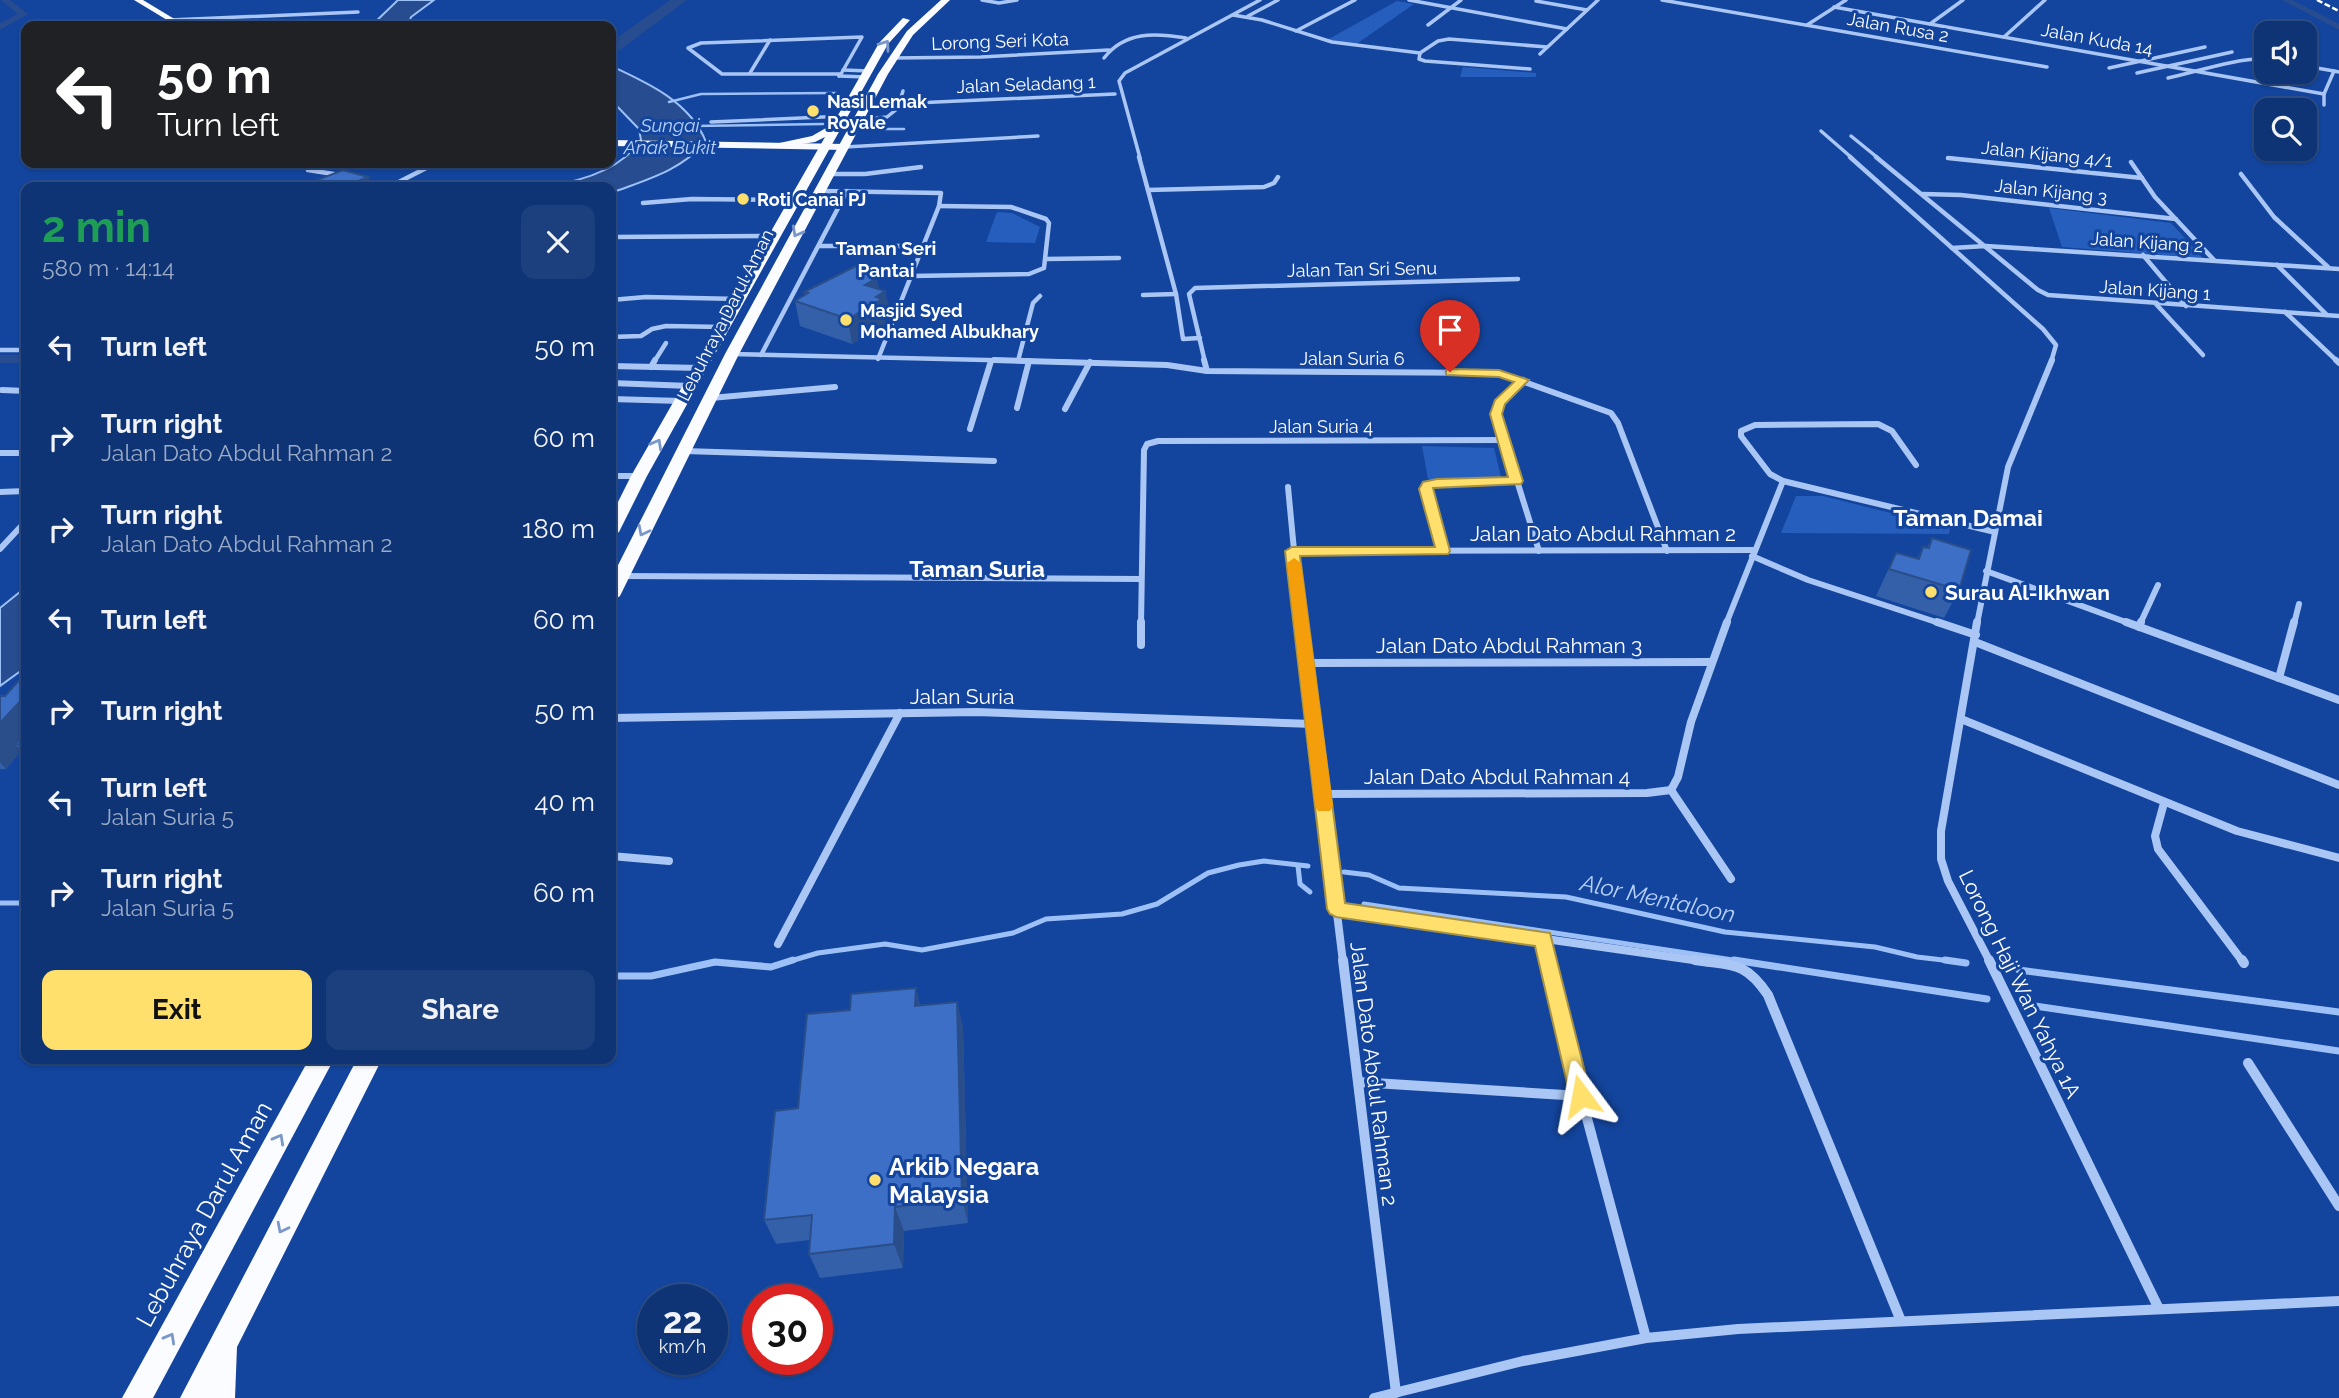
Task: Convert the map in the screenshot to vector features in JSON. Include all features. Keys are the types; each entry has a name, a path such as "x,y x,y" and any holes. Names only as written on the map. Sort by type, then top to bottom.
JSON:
{"highway":[{"name":"Lebuhraya Darul Aman","path":"616,587 732,354 893,58 909,33 946,0"},
{"name":"Lebuhraya Darul Aman","path":"616,522 639,476 843,120 884,43 924,5"},
{"path":"774,147 815,139 843,120"},
{"path":"774,147 807,158 810,162 807,180"},
{"name":"Lebuhraya Darul Aman","path":"137,1398 319,1064"},
{"path":"195,1398 367,1064"},
{"path":"220,1398 224,1341"}],"main road":[{"path":"138,0 170,20"},
{"path":"616,143 844,149"}],"street":[{"path":"982,0 999,3 1017,0"},
{"path":"1207,370 1200,338 1183,339 1176,294 1119,81 1125,74 1186,38 1260,0"},
{"path":"1248,16 1278,0"},
{"path":"1296,31 1356,0"},
{"path":"1409,0 1567,29"},
{"path":"1428,25 1461,0"},
{"path":"1540,54 1598,0"},
{"name":"Jalan Rusa 2","path":"1662,0 2047,67"},
{"path":"1807,26 1846,0"},
{"path":"1930,24 1962,0"},
{"path":"2004,37 2045,0"},
{"path":"1536,1 1587,10"},
{"name":"Jalan Kuda 14","path":"1834,7 2324,94"},
{"path":"170,20 358,12"},
{"path":"1232,15 1248,16 1332,42 1396,51 1420,53 1438,41 1449,39 1548,47"},
{"path":"1104,58 1109,50 1144,33 1186,38"},
{"path":"841,74 862,37 701,43 688,48 722,74 750,73 841,74 867,74"},
{"path":"750,73 770,40"},
{"path":"1396,51 1404,41"},
{"path":"2109,68 2205,47"},
{"name":"Lorong Seri Kota","path":"893,58 968,58 1109,50"},
{"path":"2137,73 2232,52"},
{"path":"1420,53 1419,59 1425,61 1530,69"},
{"path":"2168,78 2254,58"},
{"path":"2317,68 2337,71 2324,94 2324,105"},
{"path":"898,107 904,92"},
{"name":"Jalan Seladang 1","path":"859,120 887,117 898,107 915,103 1115,94"},
{"path":"711,122 843,120"},
{"path":"1821,131 1952,248"},
{"path":"844,149 1038,136"},
{"name":"Jalan Kijang 1","path":"1851,136 2038,290 2048,295 2339,316"},
{"name":"Jalan Kijang 4/1","path":"1948,158 2142,178"},
{"path":"2131,162 2155,197 2214,260"},
{"path":"829,174 865,174 921,167"},
{"path":"307,168 345,176"},
{"path":"399,182 426,168"},
{"path":"2241,174 2268,209 2329,268"},
{"path":"1148,190 1264,187 1274,183 1278,177"},
{"path":"820,191 939,192 942,195 878,359"},
{"path":"761,355 847,191"},
{"name":"Jalan Kijang 3","path":"1922,194 1961,195 2176,219"},
{"path":"643,203 692,199 796,200"},
{"path":"911,276 1030,274 1042,271 1049,223 1043,217 1011,207 939,206"},
{"path":"616,237 775,236"},
{"path":"819,246 922,246"},
{"name":"Jalan Kijang 2","path":"1952,248 1986,246 2339,269"},
{"name":"Lorong Haji Wan Yahya 1A","path":"1952,248 2043,329 2053,340 2056,349 2009,462 1986,571 1941,831 1941,859 1945,873 2031,1042 2159,1309"},
{"path":"2143,255 2186,306"},
{"path":"1046,258 1119,258"},
{"path":"2277,265 2327,315"},
{"name":"Jalan Tan Sri Senu","path":"1200,338 1189,294 1195,288 1207,285 1518,279"},
{"path":"1143,295 1176,294"},
{"path":"616,299 646,296 740,299"},
{"path":"1018,361 1033,303 1040,296"},
{"path":"2156,304 2203,355"},
{"path":"2285,312 2339,363"},
{"path":"616,337 641,336 652,329 666,326 723,327"},
{"path":"651,367 666,343"},
{"path":"0,350 21,350"},
{"name":"Jalan Suria 6","path":"732,354 1090,362 1167,365 1207,370 1488,373 1523,380 1611,413 1618,423 1667,551"},
{"path":"970,429 991,361"},
{"path":"1017,408 1029,361"},
{"path":"1065,410 1090,362"},
{"path":"616,366 700,368"},
{"path":"1523,380 1496,408 1502,440 1539,551"},
{"path":"616,383 690,386"},
{"path":"711,398 835,387"},
{"path":"2,390 21,391"},
{"path":"616,399 681,401"},
{"path":"1916,465 1892,431 1878,424 1767,425 1745,428 1741,436 1770,474 1783,481 1994,532"},
{"name":"Jalan Suria 4","path":"1142,579 1144,450 1147,444 1158,441 1502,440"},
{"path":"684,451 994,461"},
{"path":"0,453 21,453"},
{"path":"616,476 639,476"},
{"path":"1443,551 1427,485 1437,482 1516,481"},
{"path":"1731,879 1671,790 1678,777 1691,722 1711,662 1783,481"},
{"path":"1288,487 1292,551"},
{"path":"0,492 21,491"},
{"path":"0,549 21,526"},
{"name":"Jalan Dato Abdul Rahman 2","path":"1396,1393 1292,551 1753,553"},
{"path":"1753,553 1808,580 1975,638 2339,785"},
{"path":"1986,571 2339,700"},
{"path":"622,576 1142,579 1141,646"},
{"path":"2139,626 2158,585"},
{"path":"2279,678 2299,604"},
{"name":"Jalan Dato Abdul Rahman 3","path":"1306,663 1711,662"},
{"name":"Jalan Suria","path":"616,718 978,712 1313,724"},
{"path":"778,944 900,713"},
{"path":"1961,719 2237,831 2339,858"},
{"name":"Jalan Dato Abdul Rahman 4","path":"1322,794 1647,793 1671,790"},
{"path":"2164,803 2155,836 2158,849 2244,963"},
{"path":"616,856 669,861"},
{"path":"1336,909 1740,967 1754,975 1768,995 1901,1321"},
{"path":"1543,939 1581,1096 1646,1338"},
{"path":"2248,1063 2339,1206"},
{"path":"1358,1082 1581,1096"},
{"path":"1374,1398 1523,1361 1646,1338 1738,1329 2339,1301"}],"shaded area":[{"path":"1397,1 1414,4 1355,45 1327,40"},
{"path":"1463,67 1536,73 1536,77 1460,77"},
{"path":"2049,208 2171,223 2203,258 2062,247"},
{"path":"997,212 1012,213 1040,227 1035,243 986,242"},
{"path":"1422,446 1494,448 1502,481 1428,479"},
{"path":"1796,496 1823,496 1950,528 1949,534 1781,533"}],"water":[{"path":"398,0 434,0 411,17 410,21 376,21"},
{"name":"Sungai Anak Bukit","path":"616,68 653,87 679,105 699,128 706,142 673,168 616,191 616,182 571,182 609,168 616,168 616,163 641,140 639,129 616,105"},
{"path":"21,591 21,671 0,686 0,608"}],"building":[{"path":"343,170 368,177 356,182 312,182"},
{"path":"856,266 875,272 870,275 877,278 865,285 885,291 876,297 882,299 848,319 795,301 808,293 804,292"},
{"path":"1932,538 1971,550 1959,590 1889,569 1897,553 1919,559 1923,547 1929,548"},
{"path":"21,678 21,700 0,723 0,696 5,696"},
{"name":"Arkib Negara Malaysia","path":"916,988 915,1006 957,1002 962,1198 895,1207 894,1244 809,1254 812,1215 764,1220 775,1111 798,1108 807,1014 850,1010 851,994"}],"waterway":[{"path":"0,27 24,14 5,0"},
{"path":"616,45 680,0"},
{"path":"2286,0 2339,27"},
{"path":"669,102 701,94 836,93"},
{"path":"693,126 823,124"},
{"path":"862,129 904,129"},
{"path":"0,359 21,359"},
{"name":"Alor Mentaloon","path":"787,962 818,953 885,944 922,950 1013,933 1046,919 1122,914 1157,904 1208,873 1264,861 1308,866"},
{"path":"1298,866 1300,884 1310,892"},
{"name":"Alor Mentaloon","path":"1344,872 1369,875 1399,888 1566,897 1725,932 1875,947 1917,957 1955,961"},
{"name":"Alor Mentaloon","path":"0,903 21,903"},
{"path":"1364,904 1746,962"},
{"name":"Alor Mentaloon","path":"715,962 771,967 793,960"},
{"path":"1734,960 1987,999"},
{"name":"Alor Mentaloon","path":"1945,960 1955,961"},
{"name":"Alor Mentaloon","path":"1955,961 1960,962"},
{"name":"Alor Mentaloon","path":"1955,961 1966,963"},
{"name":"Alor Mentaloon","path":"616,976 651,976 715,962"},
{"name":"Alor Mentaloon","path":"2019,970 2339,1012"},
{"path":"2035,1006 2339,1051"}],"railway":[{"path":"2317,0 2339,11"}],"slow traffic":[{"path":"1294,563 1324,806"}],"place":[{"name":"Nasi Lemak Royale","path":"813,111"},
{"name":"Roti Canai PJ","path":"743,199"},
{"name":"Masjid Syed Mohamed Albukhary","path":"846,320"},
{"name":"Surau Al-Ikhwan","path":"1931,592"},
{"name":"Arkib Negara Malaysia","path":"875,1180"}],"district":[{"name":"Taman Seri Pantai","path":"886,259"},
{"name":"Taman Damai","path":"1968,517"},
{"name":"Taman Suria","path":"977,568"}],"route":[{"path":"1450,372 1499,373 1523,380 1496,408 1502,440 1516,481 1437,482 1427,485 1443,551 1292,551 1336,909 1543,939 1581,1096"}]}
